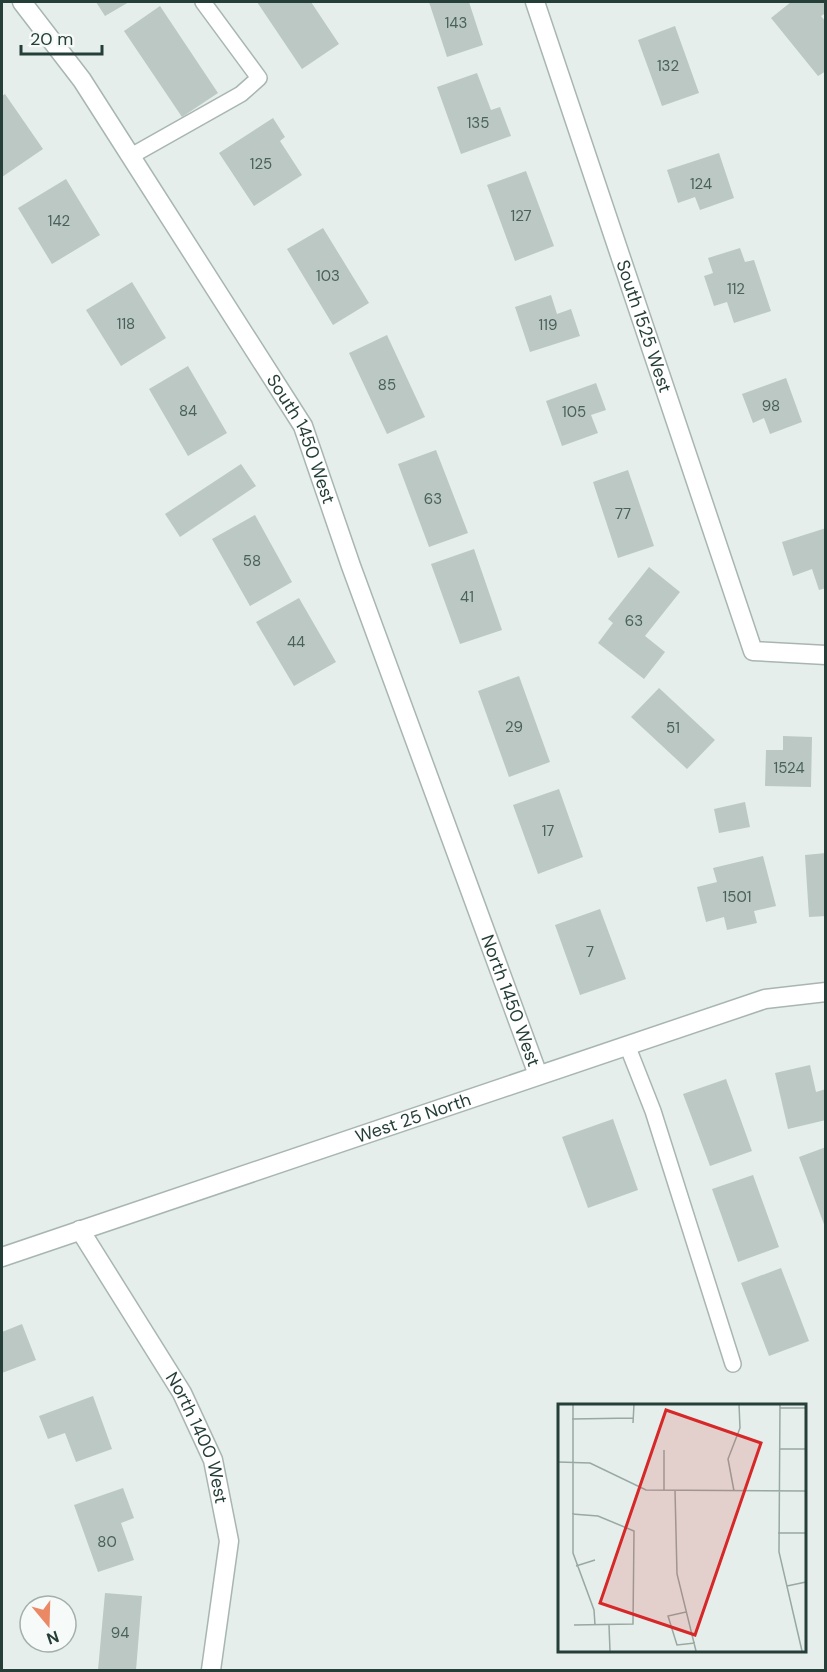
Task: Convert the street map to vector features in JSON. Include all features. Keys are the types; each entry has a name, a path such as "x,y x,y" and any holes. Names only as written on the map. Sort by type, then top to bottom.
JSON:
{"street":[{"name":"South 1450 West","path":"22,2 82,80 303,426 351,566 483,927"},
{"name":"South 1525 West","path":"535,2 753,651 825,655"},
{"name":"North 1450 West","path":"483,927 538,1075"},
{"name":"West 25 North","path":"2,1257 765,999 825,992"},
{"name":"North 1400 West","path":"80,1230 182,1393 213,1460 229,1541 212,1671"}],"lane":[{"path":"131,156 241,94 259,78 203,2"},
{"path":"627,1045 653,1111 733,1364"}],"building":[{"path":"96,2 129,2 105,16"},
{"path":"257,2 311,2 339,44 302,69"},
{"path":"429,2 469,2 483,45 447,57"},
{"path":"791,2 826,3 826,13 821,16 826,22 826,71 818,76 771,18"},
{"path":"160,6 218,93 182,117 124,31"},
{"path":"675,26 699,93 662,106 638,40"},
{"path":"477,73 491,110 500,107 511,136 461,154 437,87"},
{"path":"5,94 43,149 2,177 2,96"},
{"path":"273,118 285,137 280,141 302,175 254,206 219,153"},
{"path":"719,153 734,198 700,210 695,197 678,203 667,170"},
{"path":"526,171 554,246 515,261 487,185"},
{"path":"66,179 100,235 52,264 18,208"},
{"path":"323,228 369,303 333,325 287,249"},
{"path":"740,248 745,262 754,260 771,311 734,323 727,302 714,306 704,276 713,273 708,258"},
{"path":"132,282 166,338 121,366 86,310"},
{"path":"551,295 557,314 571,309 580,336 530,352 515,307"},
{"path":"387,335 425,417 387,434 349,353"},
{"path":"188,366 227,433 188,456 149,389"},
{"path":"786,378 802,422 770,434 764,418 753,423 742,394"},
{"path":"596,383 606,410 591,415 598,433 562,446 546,401"},
{"path":"436,450 468,533 429,547 398,464"},
{"path":"241,464 256,486 180,537 165,514"},
{"path":"628,470 654,546 618,558 593,482"},
{"path":"255,515 292,582 250,606 212,539"},
{"path":"826,528 826,588 819,590 812,569 793,576 782,542"},
{"path":"474,549 502,630 460,644 431,564"},
{"path":"649,567 680,592 645,636 665,652 644,679 598,643 613,623 608,619"},
{"path":"299,598 336,662 294,686 256,622"},
{"path":"519,676 550,762 509,777 478,691"},
{"path":"659,688 715,740 687,769 631,717"},
{"path":"783,736 812,737 811,787 765,786 766,750 783,750"},
{"path":"559,789 583,857 538,874 513,805"},
{"path":"745,802 750,827 719,833 714,809"},
{"path":"826,853 826,916 809,917 805,855"},
{"path":"763,856 776,906 754,911 757,923 727,930 724,917 706,922 697,887 717,882 713,868"},
{"path":"600,909 626,979 580,995 555,925"},
{"path":"810,1065 816,1092 826,1089 826,1120 788,1129 775,1073"},
{"path":"726,1079 752,1151 710,1166 683,1094"},
{"path":"613,1119 638,1190 588,1208 562,1137"},
{"path":"826,1147 826,1227 825,1227 799,1157"},
{"path":"753,1175 779,1247 738,1262 712,1189"},
{"path":"781,1268 809,1341 769,1356 741,1283"},
{"path":"22,1324 36,1360 2,1373 2,1332"},
{"path":"93,1396 112,1449 76,1462 65,1433 48,1439 39,1416"},
{"path":"123,1488 134,1518 121,1523 134,1560 98,1572 74,1505"},
{"path":"105,1593 142,1596 136,1670 98,1670"}]}
